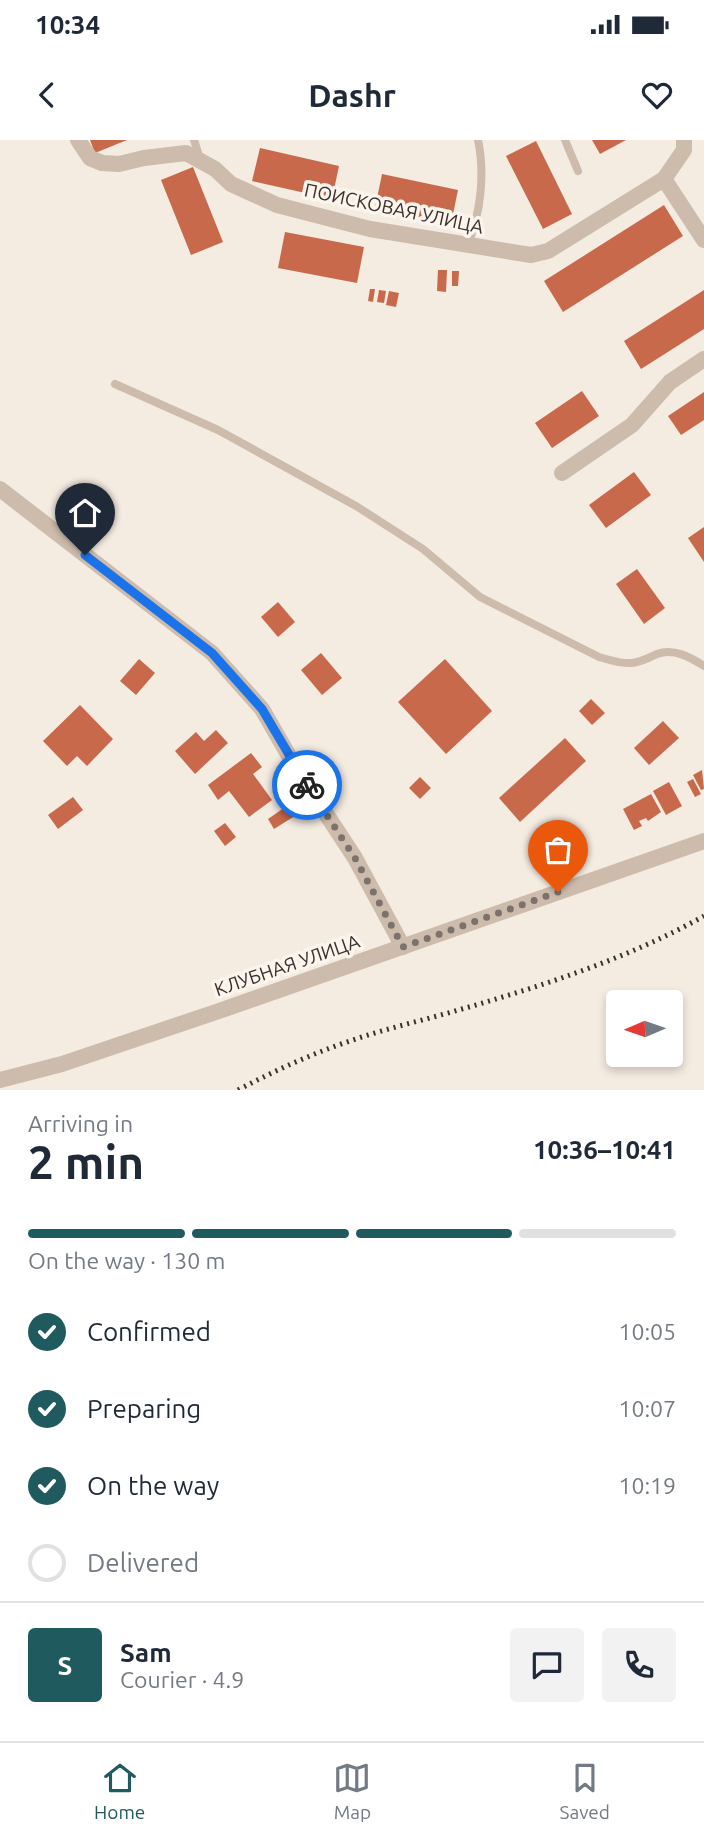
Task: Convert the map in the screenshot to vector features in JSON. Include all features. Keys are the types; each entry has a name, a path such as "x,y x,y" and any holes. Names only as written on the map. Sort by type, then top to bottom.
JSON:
{"street":[{"path":"78,140 90,158 102,163 119,164 186,153 200,159"},
{"path":"684,140 684,150 664,179 704,240"},
{"name":"ПОИСКОВАЯ УЛИЦА","path":"200,159 231,184 277,205 370,229 531,255 548,251 664,179"},
{"path":"562,473 632,425 670,382 704,359"},
{"path":"0,489 212,653 254,699 355,858 403,947"},
{"name":"КЛУБНАЯ УЛИЦА","path":"0,1080 62,1064 704,841"}],"lane":[{"path":"194,140 200,159"},
{"path":"468,244 477,223 479,203 478,140"},
{"path":"565,140 578,171"},
{"path":"115,384 218,430 356,506 423,549 480,597 599,657 630,663 642,662 657,654 676,652 704,666"}],"building":[{"path":"90,140 127,140 95,153"},
{"path":"592,140 626,140 600,154"},
{"path":"536,141 572,214 543,229 506,156"},
{"path":"260,148 339,166 332,199 252,181"},
{"path":"193,167 223,242 191,255 161,180"},
{"path":"382,174 458,190 451,224 375,208"},
{"path":"664,205 683,236 563,312 544,281"},
{"path":"285,232 364,247 357,283 278,268"},
{"path":"438,270 447,270 446,292 437,291"},
{"path":"452,271 459,271 458,286 452,286"},
{"path":"370,289 375,289 373,302 368,301"},
{"path":"379,290 386,291 384,303 377,302"},
{"path":"704,290 704,329 641,369 624,341"},
{"path":"389,291 399,293 396,307 386,305"},
{"path":"582,391 599,416 552,448 535,423"},
{"path":"704,392 704,420 681,435 668,416"},
{"path":"634,472 651,495 606,528 589,505"},
{"path":"704,527 704,562 688,538"},
{"path":"637,569 665,608 644,624 616,584"},
{"path":"278,602 295,622 278,637 261,617"},
{"path":"321,653 342,678 322,695 301,670"},
{"path":"139,659 155,673 136,695 120,681"},
{"path":"445,659 492,711 446,754 398,702"},
{"path":"591,699 605,713 592,725 579,711"},
{"path":"80,705 113,739 87,766 77,756 67,766 43,741"},
{"path":"663,721 679,738 649,765 634,748"},
{"path":"216,730 228,743 195,774 175,751 196,732 204,741"},
{"path":"565,738 586,761 520,822 499,798"},
{"path":"251,753 262,767 253,774 272,800 249,817 229,791 218,800 208,785"},
{"path":"702,770 704,789 701,790 693,775"},
{"path":"420,777 431,788 420,799 409,788"},
{"path":"693,779 701,794 695,797 687,782"},
{"path":"669,782 682,806 666,815 653,791"},
{"path":"651,794 661,812 648,821 646,818 639,821 642,826 634,830 623,809"},
{"path":"73,797 83,810 58,829 48,815"},
{"path":"291,803 298,814 274,829 268,819"},
{"path":"225,823 236,837 225,846 214,831"}],"railway":[{"path":"238,1090 321,1051 493,1000 616,958 704,916"}],"way so far":[{"path":"307,785 355,858 403,947 558,892"}],"route":[{"path":"85,555 212,653 262,709 307,785"}]}
